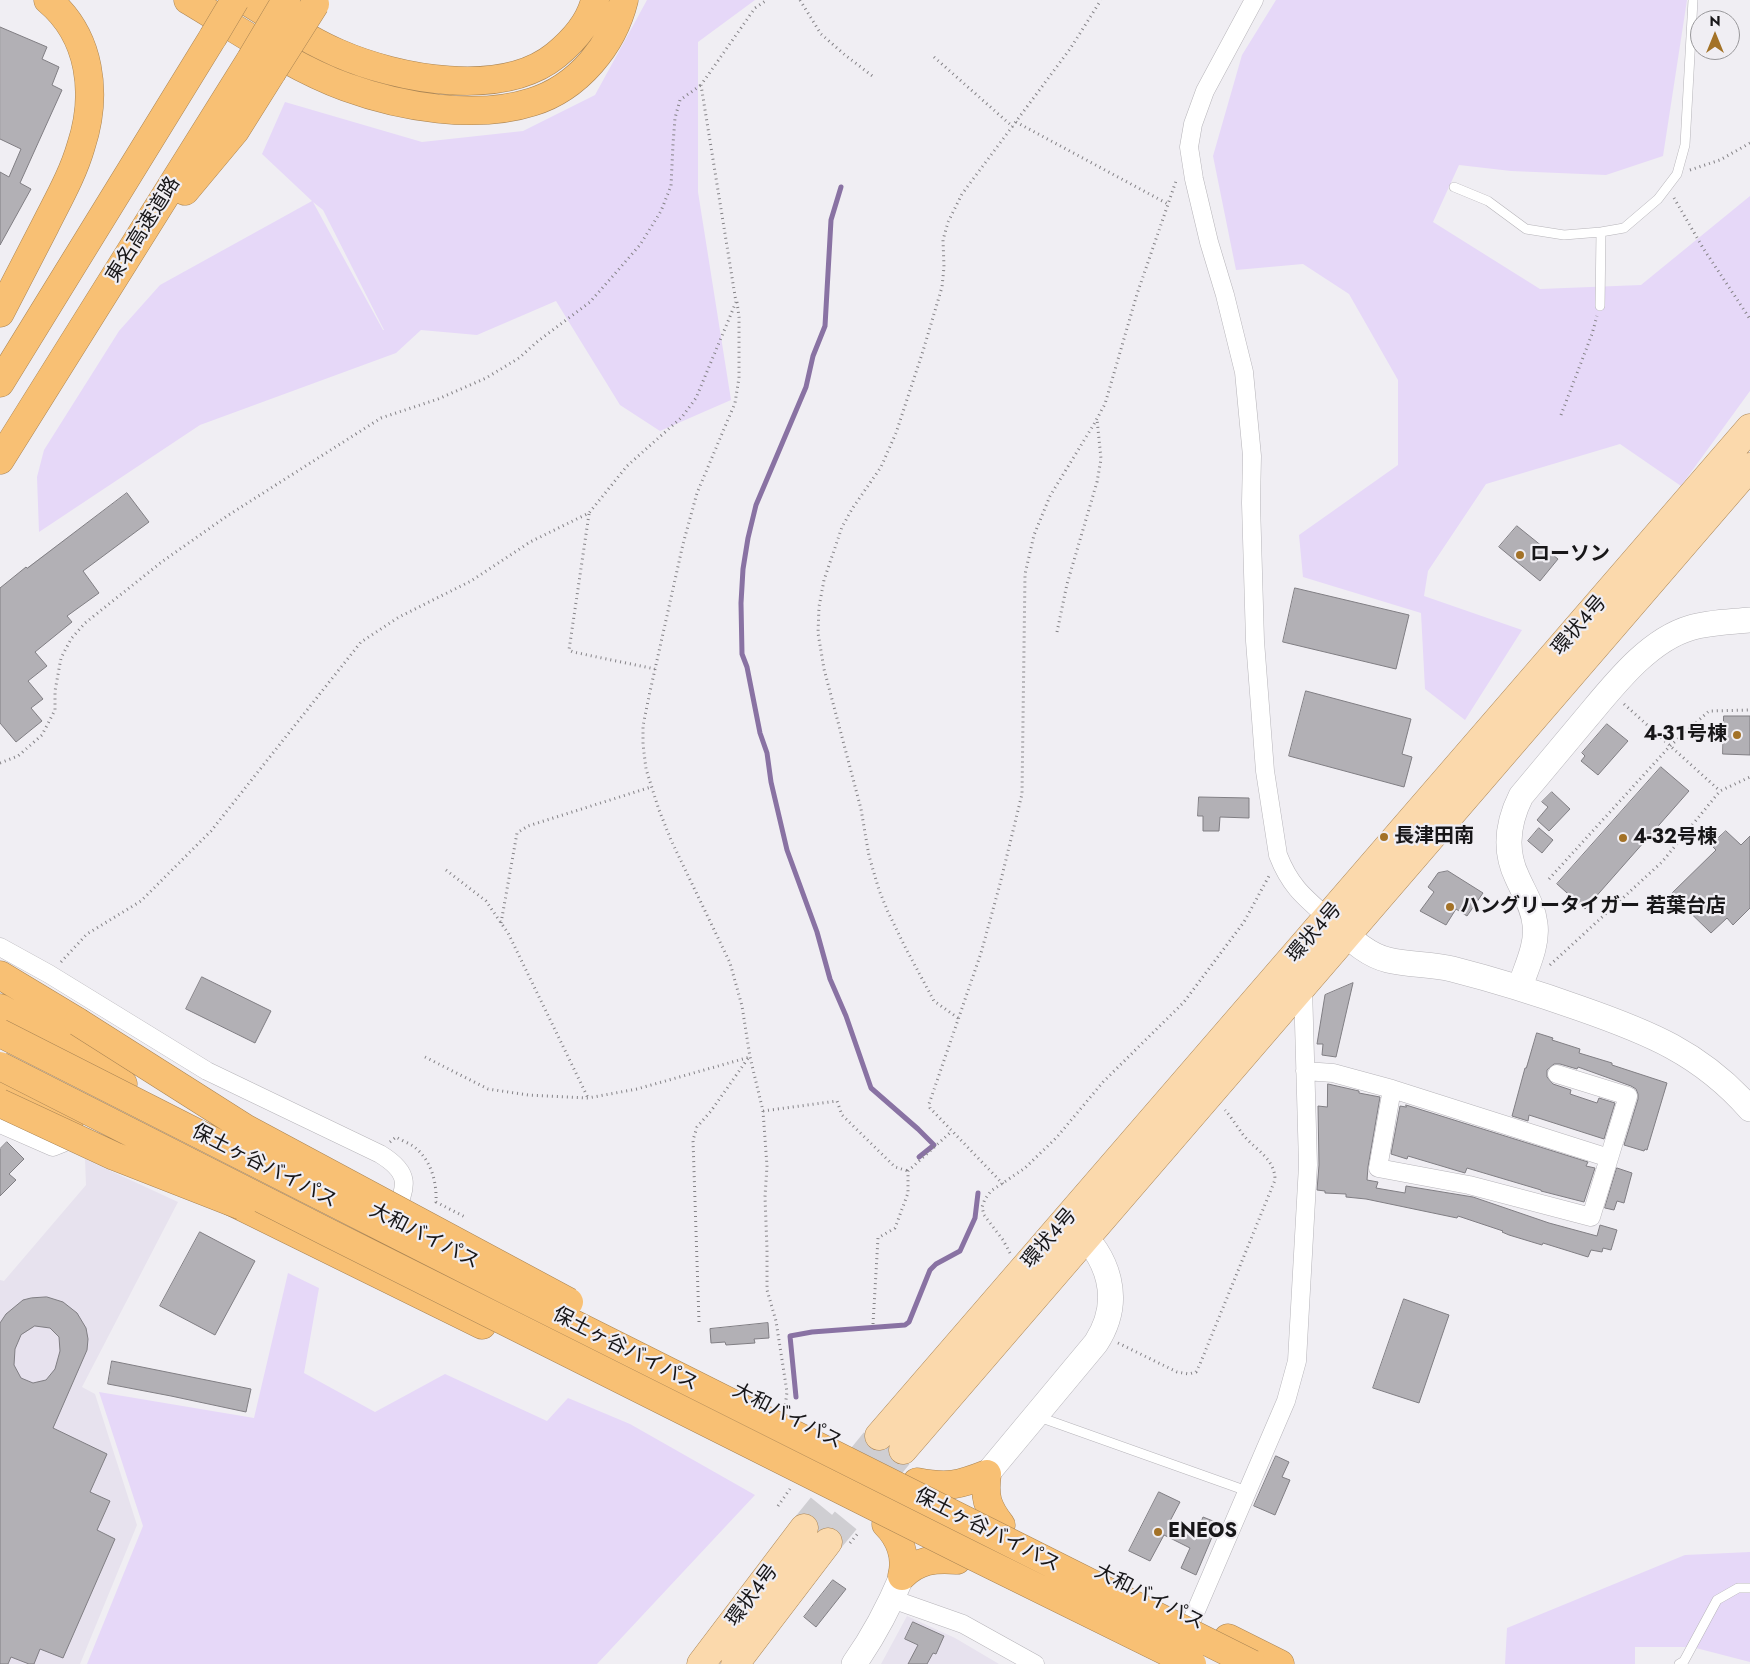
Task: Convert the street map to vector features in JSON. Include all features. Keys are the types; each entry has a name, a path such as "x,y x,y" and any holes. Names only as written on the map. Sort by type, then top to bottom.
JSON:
{"highway":[{"path":"0,314 67,183 82,145 87,119 89,75 85,54 75,31 60,10 48,0"},
{"path":"188,0 294,63 347,88 420,106 462,110 504,109 534,102 563,88 587,68 606,43 620,16 624,0"},
{"path":"0,383 235,0"},
{"path":"245,0 338,53 385,70 426,78 457,81 500,79 527,71 550,60 571,43 585,24 596,0"},
{"path":"274,0 346,40 388,57 424,67 500,79"},
{"name":"東名高速道路","path":"0,460 116,275 262,65 286,0"},
{"path":"262,65 317,2"},
{"path":"0,975 245,1128 993,1527"},
{"path":"0,1008 57,1040 123,1084"},
{"name":"大和バイパス","path":"0,1022 391,1221 917,1482 993,1527 1192,1620 1280,1664"},
{"name":"保土ヶ谷バイパス","path":"0,1033 489,1281 993,1527 1252,1664"},
{"name":"保土ヶ谷バイパス","path":"0,1066 973,1556 1192,1664"},
{"path":"0,1086 1167,1664"},
{"path":"0,1102 114,1156 389,1262"},
{"path":"917,1482 939,1486 955,1485 987,1474 986,1500 991,1512 993,1527"},
{"path":"886,1524 896,1536 902,1552 904,1567 897,1588"},
{"path":"897,1588 909,1570 927,1561 939,1558 957,1560"}],"main road":[{"name":"環状4号","path":"879,1436 1020,1274 1077,1228 1210,1095 1303,987 1337,927 1750,428"},
{"name":"環状4号","path":"903,1450 1077,1228 1337,927 1750,467"},
{"name":"環状4号","path":"701,1664 804,1528"},
{"name":"環状4号","path":"735,1664 828,1542"}],"street":[{"path":"1254,0 1205,91 1193,124 1189,147 1194,179 1207,233 1226,295 1244,372 1252,456 1251,503 1256,651 1265,771 1278,856 1283,869 1297,890 1363,949 1387,960 1449,968 1520,987 1654,1036 1691,1057 1719,1078 1750,1109"},
{"path":"1520,987 1535,943 1536,926 1532,906 1516,876 1510,854 1509,832 1513,812 1521,796 1621,677 1644,655 1664,641 1688,629 1716,623 1750,620"},
{"path":"0,947 49,974 207,1071 394,1162 403,1176 404,1192 391,1221"},
{"path":"1173,1664 1286,1400 1297,1361 1308,1165 1303,987"},
{"path":"1305,1072 1333,1073 1392,1089 1610,1158"},
{"path":"1392,1089 1378,1168 1469,1185 1591,1218 1628,1096 1557,1074"},
{"path":"0,1124 53,1147 63,1144 74,1124"},
{"path":"987,1474 1102,1335 1110,1312 1111,1291 1108,1276 1102,1263 1077,1228"},
{"path":"854,1664 870,1641 897,1588 1035,1664"}],"lane":[{"path":"1454,187 1488,201 1526,229 1564,235 1624,228 1658,199 1677,174 1685,145 1693,0"},
{"path":"1600,306 1601,232"},
{"path":"1036,1416 1247,1492"},
{"path":"1679,1664 1684,1661 1717,1600 1738,1588 1750,1588"}],"path":[{"path":"0,763 18,756 42,735 54,710 55,690 61,658 70,639 85,623 163,561 227,516 381,418 438,399 486,378 519,358 538,341 590,302 640,245 661,211 671,186 673,144 680,100 702,85 755,8 767,0"},
{"path":"800,0 821,34 875,78"},
{"path":"958,1018 934,1001 904,945 879,890 869,856 861,809 824,669 818,634 824,580 842,527 881,467 896,433 942,287 944,267 943,240 948,222 962,194 1070,48 1101,0"},
{"path":"934,57 1013,127"},
{"path":"702,85 739,317 738,378 734,403 697,493 683,544 643,726 644,755 651,787 671,840 730,963 742,1006 750,1057 763,1111 767,1166 765,1197 767,1290 776,1321 787,1392 784,1415"},
{"path":"1016,122 1168,204"},
{"path":"1677,174 1720,160 1750,143"},
{"path":"1003,1184 930,1108 929,1104 983,944 1022,794 1025,574 1034,535 1050,496 1105,404 1137,294 1177,179"},
{"path":"1668,186 1703,248 1750,319"},
{"path":"49,974 87,934 141,901 211,831 361,642 399,616 471,581 530,542 589,513 627,466 682,417 696,398 736,302"},
{"path":"1561,415 1592,334 1600,306"},
{"path":"1057,632 1067,584 1097,482 1101,459 1097,419"},
{"path":"589,513 569,650 655,669"},
{"path":"1609,691 1720,791"},
{"path":"1549,879 1670,746 1709,711 1750,710"},
{"path":"1549,966 1662,862 1720,791 1750,777"},
{"path":"501,923 517,833 528,826 651,787"},
{"path":"1020,1274 1003,1240 984,1215 982,1207 985,1199 991,1191 1025,1168 1057,1138 1103,1082 1184,1002 1244,922 1272,872 1283,869"},
{"path":"446,870 486,901 501,923 588,1098"},
{"path":"425,1057 488,1089 528,1095 588,1098 636,1089 750,1057"},
{"path":"699,1322 693,1140 696,1127 711,1111 750,1057"},
{"path":"1102,1335 1177,1372 1189,1374 1196,1372 1200,1364 1275,1180 1275,1172 1270,1161 1245,1136 1222,1105 1210,1095"},
{"path":"763,1111 837,1101 842,1115 895,1167 908,1171"},
{"path":"873,1324 878,1238 894,1228 908,1192 908,1171 952,1131"},
{"path":"380,1154 396,1138 414,1147 424,1158 433,1173 436,1202 467,1218"},
{"path":"778,1506 796,1480"}],"shaded area":[{"path":"647,0 755,0 698,42 698,192 731,400 660,431 620,405 556,301 477,335 421,330 396,353 200,425 39,532 37,477 44,450 119,331 160,285 312,201 262,154 285,102 422,142 523,131 595,95","holes":["313,202 323,210 384,330"]},
{"path":"1276,0 1687,0 1663,156 1606,175 1511,171 1459,165 1433,222 1540,289 1641,285 1750,196 1750,391 1681,486 1620,444 1486,484 1428,571 1424,596 1522,630 1465,720 1425,689 1421,613 1303,577 1299,535 1398,465 1398,380 1349,294 1303,264 1236,270 1213,156 1242,55"},
{"path":"85,1159 178,1202 82,1387 95,1394 137,1525 80,1664 0,1664 0,1280 4,1281 86,1185"},
{"path":"288,1273 319,1288 304,1373 375,1412 445,1374 547,1421 568,1398 630,1424 755,1495 597,1664 87,1664 143,1526 99,1392 254,1418"},
{"path":"1750,1552 1750,1662 1692,1647 1635,1647 1635,1664 1505,1664 1507,1628 1685,1555"},
{"path":"907,1616 955,1638 999,1664 881,1664"}],"building":[{"path":"0,27 47,47 42,59 59,67 52,85 62,90 20,183 31,189 0,245 0,172 9,177 21,149 0,139"},
{"path":"127,493 149,522 83,571 99,593 67,616 72,622 35,652 47,666 28,681 43,699 31,708 42,721 16,742 0,723 0,588"},
{"path":"1517,526 1558,559 1540,581 1499,547"},
{"path":"1295,588 1409,615 1396,669 1283,642"},
{"path":"1306,691 1411,719 1402,754 1412,757 1404,787 1289,756"},
{"name":"4-3１号棟","path":"1724,716 1750,716 1750,755 1723,754"},
{"path":"1607,724 1628,741 1598,775 1581,761 1585,756 1582,753"},
{"name":"4-32号棟","path":"1661,767 1689,791 1585,909 1557,884"},
{"path":"1552,792 1570,809 1549,831 1537,820 1548,807 1542,802"},
{"path":"1199,797 1249,798 1249,818 1220,817 1219,831 1203,831 1203,816 1198,816"},
{"path":"1539,828 1553,840 1542,853 1528,841"},
{"path":"1726,831 1741,845 1750,836 1750,908 1733,925 1727,918 1711,933 1671,894 1716,850 1711,845"},
{"path":"1448,871 1483,893 1467,916 1456,909 1446,925 1420,911 1434,892 1428,887 1438,873"},
{"path":"202,977 271,1011 255,1043 186,1009"},
{"path":"1353,983 1336,1057 1322,1055 1323,1044 1317,1044 1325,995"},
{"path":"1537,1033 1580,1049 1579,1053 1667,1083 1647,1150 1645,1149 1644,1151 1624,1145 1638,1099 1636,1089 1578,1067 1577,1069 1554,1064 1547,1070 1547,1077 1553,1084 1571,1090 1570,1094 1597,1103 1599,1098 1615,1103 1604,1139 1529,1115 1528,1121 1512,1116"},
{"path":"1328,1084 1380,1097 1367,1180 1378,1182 1376,1188 1405,1193 1406,1186 1473,1197 1549,1223 1597,1236 1600,1225 1617,1230 1611,1250 1603,1248 1602,1252 1591,1250 1588,1257 1509,1235 1503,1231 1458,1216 1457,1218 1366,1199 1346,1197 1346,1194 1325,1193 1325,1191 1317,1190 1319,1165 1318,1106 1327,1107"},
{"path":"1406,1105 1588,1162 1586,1166 1595,1168 1584,1202 1467,1168 1465,1173 1408,1156 1407,1159 1391,1154 1400,1106 1406,1107"},
{"path":"7,1142 24,1159 9,1174 16,1180 0,1196 0,1149"},
{"path":"1617,1168 1632,1173 1624,1203 1617,1201 1614,1210 1605,1208"},
{"path":"200,1232 255,1261 215,1335 160,1306"},
{"path":"47,1297 63,1302 77,1313 86,1328 87,1350 53,1428 107,1454 90,1492 110,1501 97,1530 115,1539 63,1658 40,1649 34,1664 11,1657 8,1664 0,1664 0,1323 6,1314 23,1300","holes":["35,1326 50,1328 59,1337 60,1351 55,1369 46,1380 33,1383 21,1378 14,1365 15,1349 21,1335"]},
{"path":"1404,1299 1449,1315 1419,1403 1373,1388"},
{"path":"768,1323 769,1338 754,1339 755,1343 726,1345 725,1342 711,1343 710,1329"},
{"path":"112,1361 251,1389 246,1412 108,1384"},
{"path":"1276,1456 1289,1462 1282,1477 1290,1480 1275,1515 1254,1506"},
{"path":"1159,1492 1180,1502 1170,1521 1196,1534 1203,1517 1218,1523 1196,1575 1181,1568 1190,1548 1164,1535 1150,1561 1129,1551"},
{"path":"833,1580 846,1589 816,1627 804,1617"},
{"path":"913,1622 944,1636 936,1654 933,1653 927,1664 908,1664 918,1645 905,1639"}],"waterway":[{"path":"841,187 831,220 825,326 813,356 806,387 756,505 748,538 743,569 741,603 742,654 747,667 760,733 767,753 771,782 787,850 817,932 830,979 846,1016 871,1088 934,1145 919,1157"},
{"path":"796,1397 790,1336 812,1332 905,1325 909,1322 930,1270 936,1264 960,1251 975,1218 978,1193"}],"tunnel":[{"path":"804,1528 879,1436"},
{"path":"828,1542 903,1450"}],"place":[{"name":"ローソン","path":"1520,555"},
{"name":"4-3１号棟","path":"1737,735"},
{"name":"長津田南","path":"1384,837"},
{"name":"4-32号棟","path":"1623,838"},
{"name":"ハングリータイガー 若葉台店","path":"1450,907"},
{"name":"ENEOS","path":"1158,1532"}]}
